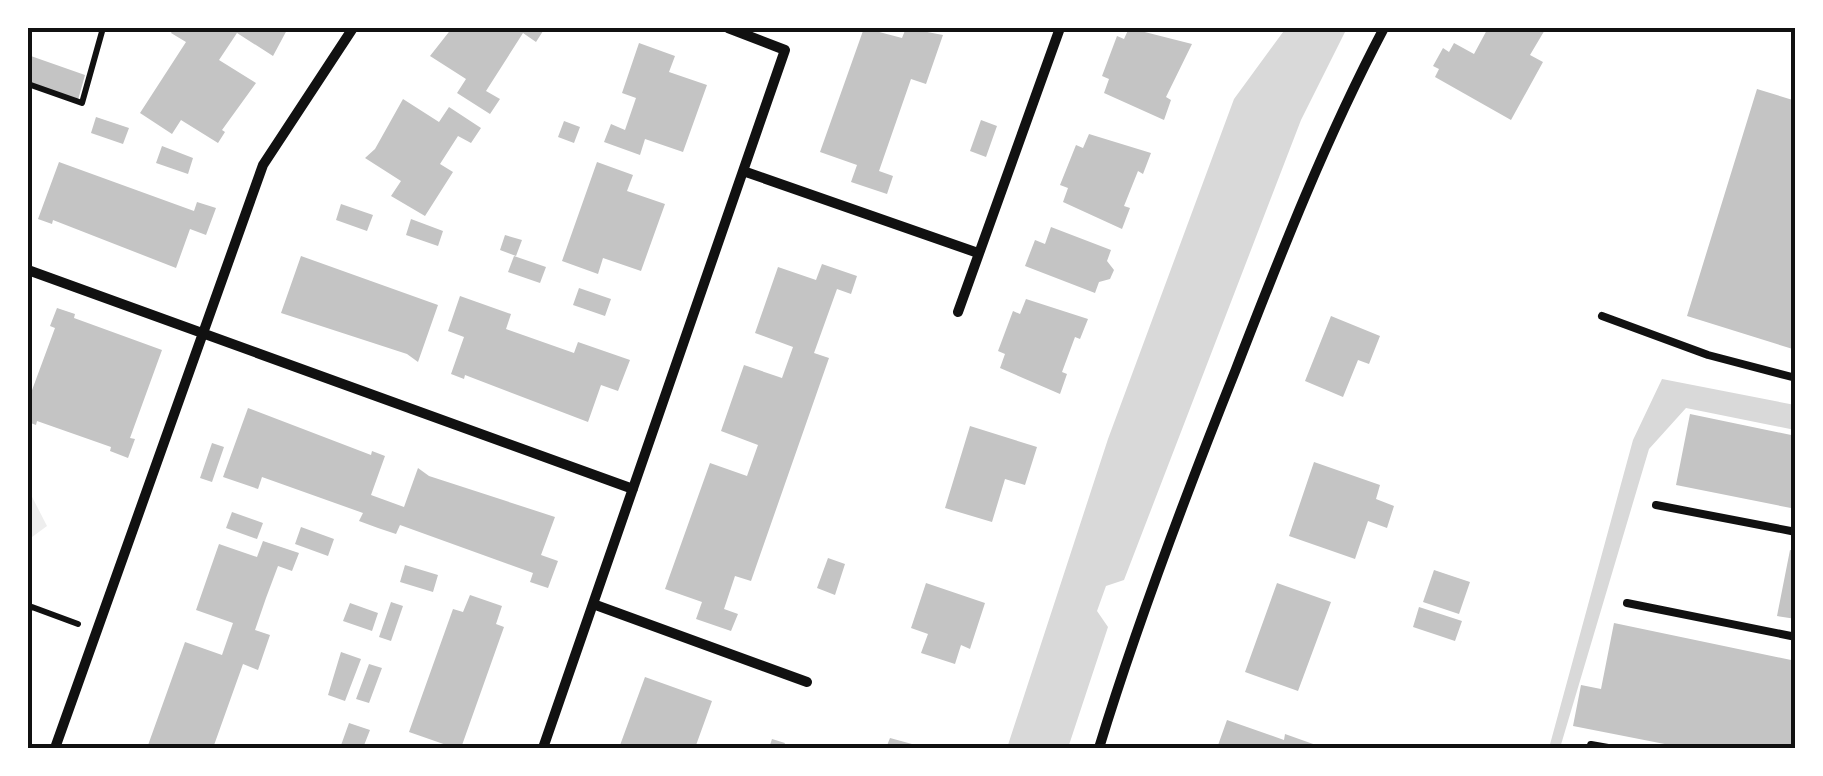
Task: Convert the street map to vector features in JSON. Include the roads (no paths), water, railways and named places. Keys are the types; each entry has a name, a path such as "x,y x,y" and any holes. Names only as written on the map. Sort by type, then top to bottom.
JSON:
{"street":[{"path":"55,748 264,164 353,28"},
{"path":"543,748 746,172 785,50 728,28"},
{"path":"958,312 1060,28"},
{"path":"1099,748 1174,526 1260,308 1344,104 1384,28"},
{"path":"746,172 978,253"},
{"path":"28,270 633,489"},
{"path":"593,604 807,682"}],"lane":[{"path":"1602,316 1708,356 1796,378"},
{"path":"1656,504 1796,532"},
{"path":"1627,603 1796,636"},
{"path":"1591,745 1608,748"}]}
